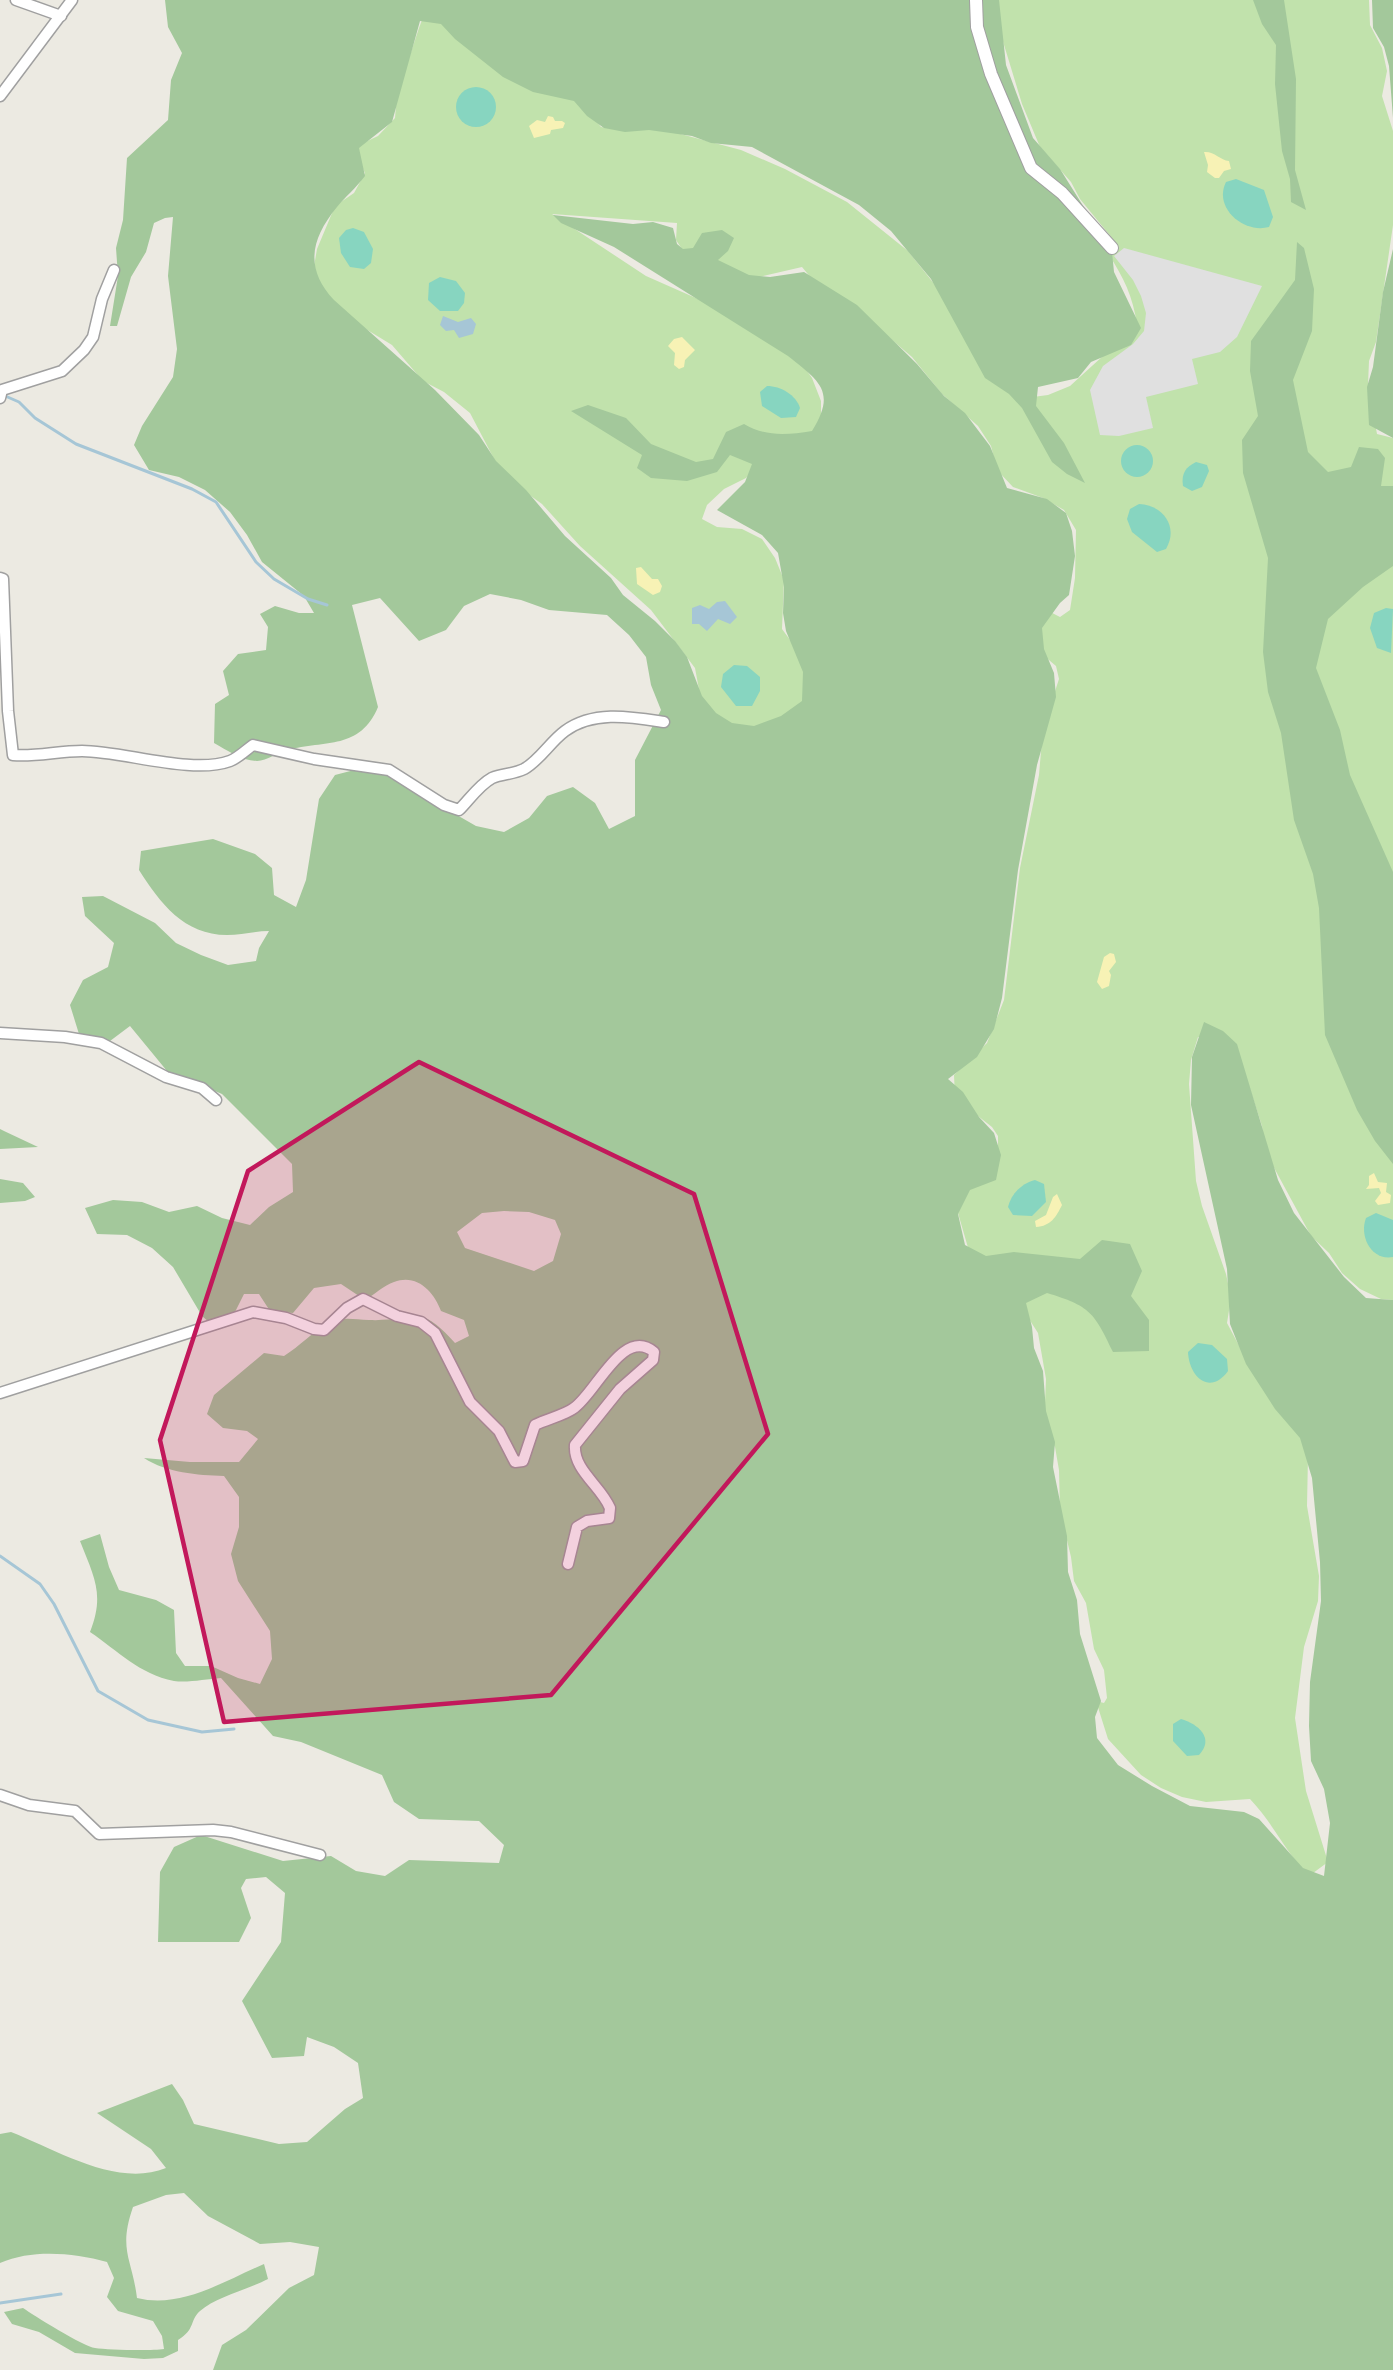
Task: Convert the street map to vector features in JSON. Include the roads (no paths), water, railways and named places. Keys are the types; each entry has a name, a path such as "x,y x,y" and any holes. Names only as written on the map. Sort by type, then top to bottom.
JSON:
{"street":[{"path":"16,0 61,16"},
{"path":"0,96 72,0"},
{"path":"976,0 977,27 990,74 1031,168 1062,193 1112,248"},
{"path":"0,398 2,390 62,371 84,350 93,337 102,299 114,270"},
{"path":"0,578 3,579 8,711 13,755 31,757 82,751 180,763 216,764 232,761 253,745 314,759 389,770 444,805 459,810 484,784 493,778 524,769 565,731 583,722 599,717 625,716 664,722"},
{"path":"0,1033 65,1037 101,1043 166,1077 202,1088 216,1100"},
{"path":"0,1393 253,1312 286,1318 314,1329 324,1330 347,1308 363,1299 397,1316 421,1322 435,1333 470,1402 499,1431 516,1462 523,1461 535,1425 554,1415 572,1410 591,1392 616,1358 638,1346 647,1346 654,1352 653,1360 620,1389 574,1445 574,1454 584,1472 610,1508 609,1518 587,1521 577,1527 568,1564"},
{"path":"0,1794 29,1805 75,1811 99,1834 213,1830 231,1832 320,1855"}],"water":[{"path":"443,316 458,322 471,318 476,324 473,334 459,338 454,330 446,331 440,325"},
{"path":"725,601 737,617 730,624 718,619 707,631 699,624 692,624 692,608 700,605 709,609 717,602"}],"waterway":[{"path":"3,395 19,402 35,418 76,444 192,489 216,502 256,562 274,579 308,599 327,605"},
{"path":"0,1556 40,1584 54,1604 98,1691 148,1720 202,1732 234,1729"},
{"path":"0,2303 61,2294"}]}
